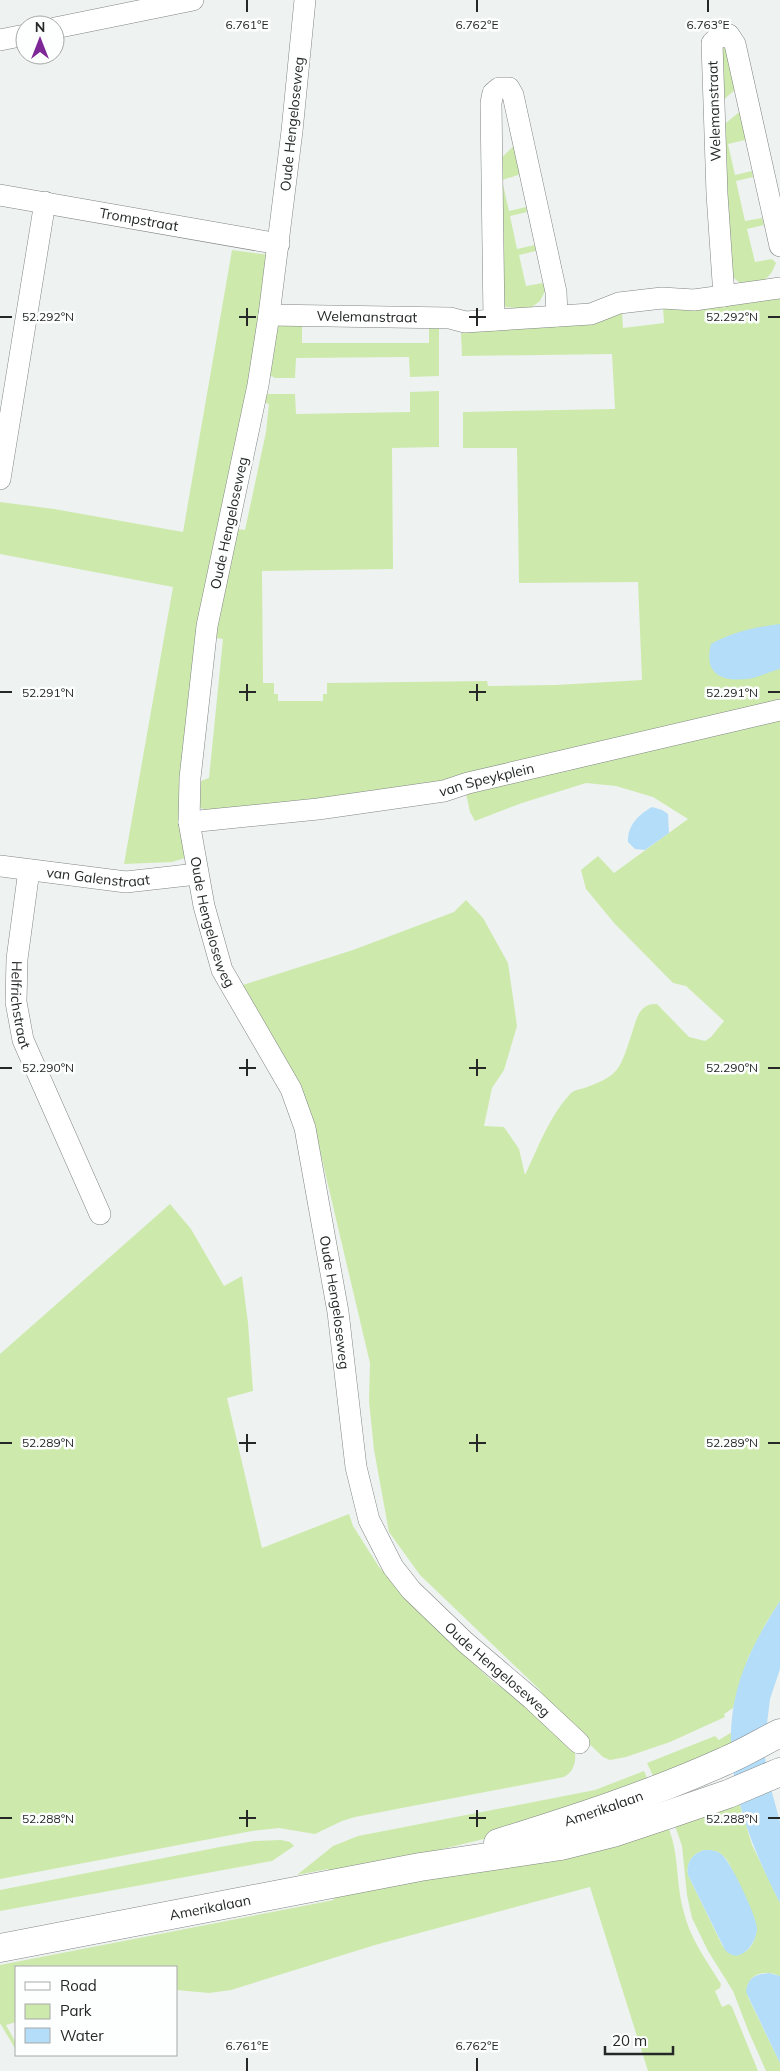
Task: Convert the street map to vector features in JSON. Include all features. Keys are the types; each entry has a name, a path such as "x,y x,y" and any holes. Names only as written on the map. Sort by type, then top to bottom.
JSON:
{"main road":[{"name":"Amerikalaan","path":"420,1868 593,1813 726,1760 777,1734"},
{"name":"Amerikalaan","path":"0,1948 420,1868 541,1851 630,1827 728,1794 778,1774"}],"street":[{"path":"65,26 192,0"},
{"name":"Oude Hengeloseweg","path":"305,0 270,315 256,395 207,626 190,778 189,822 197,874 210,930 222,970 291,1089 305,1128 338,1312 356,1467 369,1520 393,1567 411,1590 465,1642 579,1742"},
{"name":"Welemanstraat","path":"724,296 717,194 712,44 717,38 730,35 736,44 780,246"},
{"path":"0,40 15,37"},
{"path":"494,320 491,103 493,93 499,88 510,88 513,95 556,292 557,316"},
{"name":"Trompstraat","path":"0,194 279,244"},
{"path":"0,479 45,202"},
{"name":"Welemanstraat","path":"270,315 450,318 465,322 591,314 619,303 662,298 694,300 780,288"},
{"name":"van Speykplein","path":"189,822 318,809 444,791 468,783 780,710"},
{"name":"van Galenstraat","path":"0,866 126,882 197,874"},
{"name":"Helfrichstraat","path":"29,870 17,959 16,1002 23,1040 100,1214"}],"green space":[{"path":"720,45 727,45 739,86 719,104"},
{"path":"744,108 749,136 745,140 728,144 735,175 752,171 753,177 736,181 745,221 762,218 764,225 747,229 755,262 772,259 776,263 772,272 764,281 740,283 728,273 720,128"},
{"path":"519,141 526,169 518,175 502,180 509,211 526,207 527,212 510,216 517,249 535,245 536,251 519,255 526,286 543,283 547,287 540,301 529,309 506,307 501,301 496,163"},
{"path":"232,250 269,255 185,858 172,862 124,864 173,587 0,554 0,502 54,509 183,532"},
{"path":"780,297 780,701 442,783 212,812 198,807 201,781 209,778 223,639 216,638 222,596 237,529 245,530 266,432 269,404 263,402 264,394 295,394 296,414 410,412 410,392 439,391 439,447 392,448 393,569 262,571 263,683 274,683 274,694 278,694 278,701 323,701 323,694 327,694 327,683 487,681 488,686 556,685 642,680 638,582 519,583 517,448 463,448 463,412 615,409 612,354 462,356 461,333 567,324 622,311 623,328 664,323 663,307"},
{"path":"302,323 302,343 429,343 429,324 439,326 439,376 410,377 409,357 296,358 295,378 275,378 268,374 276,324"},
{"path":"780,719 780,1601 748,1658 733,1708 724,1714 725,1717 670,1742 626,1757 610,1760 603,1757 543,1700 540,1690 420,1575 389,1532 374,1450 369,1401 370,1363 316,1134 275,1040 243,985 353,950 454,912 466,900 483,918 508,963 517,1026 504,1070 492,1088 484,1126 504,1127 519,1149 525,1175 550,1123 570,1094 605,1079 616,1070 623,1058 641,1010 650,1005 657,1004 689,1037 705,1041 711,1037 724,1021 686,986 673,983 615,924 586,889 581,870 598,856 614,873 688,819 653,797 616,786 586,783 522,803 475,821 470,812 466,793"},
{"path":"170,1204 191,1229 224,1286 242,1276 253,1391 227,1398 262,1548 349,1514 353,1526 379,1567 415,1608 492,1681 524,1703 575,1752 575,1763 570,1772 564,1777 355,1817 315,1834 279,1828 252,1831 0,1879 0,1354"},
{"path":"732,1732 732,1745 656,1782 647,1763 715,1736 719,1740"},
{"path":"644,1771 650,1785 492,1837 418,1855 329,1872 328,1869 297,1875 333,1846 358,1836 595,1790"},
{"path":"739,1802 752,1845 780,1903 780,1976 767,1973 755,1976 748,1984 747,1990 748,1997 780,2063 780,2071 766,2071 733,1991 708,1951 692,1918 687,1895 682,1846 673,1820","holes":["704,1850 718,1852 725,1858 732,1868 752,1913 756,1932 754,1941 749,1949 739,1955 723,1947 688,1875 689,1862 696,1854"]},
{"path":"666,1822 673,1844 681,1897 689,1929 721,1984 720,1988 715,1991 722,2007 729,2004 732,2007 758,2071 648,2071 590,1887 375,1945 231,1990 209,1993 178,1990 178,1966 15,1966 15,2022 6,2025 15,2041 15,2048 0,2023 0,1965 334,1900 334,1897"},
{"path":"281,1840 290,1842 294,1846 272,1861 0,1911 0,1890 220,1847 254,1841"}],"water":[{"path":"780,624 780,669 746,679 728,679 715,673 710,661 711,644 744,631"},
{"path":"652,807 668,814 669,833 645,850 635,849 628,842 631,826 638,817"},
{"path":"780,1601 780,1669 770,1699 764,1748 767,1774 780,1822 780,1903 746,1824 738,1797 733,1769 731,1740 733,1712 739,1683 756,1641"},
{"path":"704,1850 718,1852 726,1860 737,1878 756,1922 756,1934 751,1946 736,1956 725,1950 688,1875 689,1862 696,1854"},
{"path":"769,1973 780,1976 780,2063 746,1992 750,1980 760,1974"}]}
